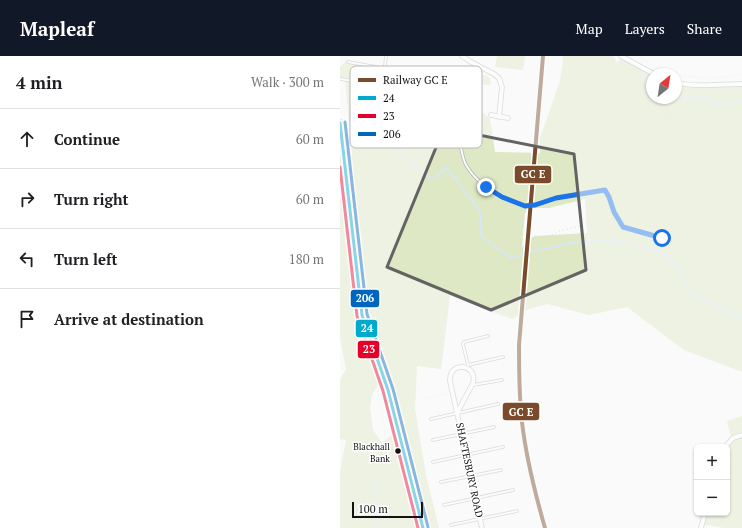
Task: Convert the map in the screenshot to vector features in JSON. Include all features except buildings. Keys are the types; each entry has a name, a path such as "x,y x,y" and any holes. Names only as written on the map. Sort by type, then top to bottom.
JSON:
{"main road":[{"path":"340,123 362,315 395,417 423,528"}],"street":[{"path":"462,56 479,66"},
{"path":"621,56 646,70"},
{"path":"482,68 494,74 498,78 502,87 499,117"},
{"path":"682,84 742,84"},
{"path":"491,115 508,118"},
{"path":"467,366 473,375 474,380 472,386"},
{"name":"SHAFTESBURY ROAD","path":"467,366 454,369 450,374 450,381 482,528"},
{"name":"SHAFTESBURY ROAD","path":"457,412 472,386"},
{"path":"728,444 734,438 742,435"},
{"path":"701,528 704,516"}],"lane":[{"path":"385,66 386,56"},
{"path":"348,62 371,66"},
{"path":"340,79 350,81"},
{"path":"461,148 465,164 476,178 486,187 502,197 525,206"},
{"path":"488,336 464,342 463,344 467,366 502,358"},
{"path":"472,386 502,380"},
{"path":"431,418 498,404"},
{"path":"433,440 494,427"},
{"path":"433,462 503,447"},
{"path":"441,482 501,470"},
{"path":"444,505 513,490"},
{"path":"451,526 517,511"}],"path":[{"path":"618,56 624,74 629,82 666,116 677,138 696,160 714,165 742,163"},
{"path":"636,56 658,68"},
{"path":"340,68 348,62"},
{"path":"682,75 699,78 742,74"},
{"path":"661,112 742,124"},
{"path":"445,148 465,164"},
{"path":"728,253 699,252 662,238 623,227 601,229 592,225 559,231 550,236 536,238 520,246 525,206 535,205 556,198 605,190 623,184 643,186 671,204 720,249 742,258"},
{"path":"605,190 614,212 623,227"},
{"path":"377,478 378,468 385,445 383,417 374,374 374,370 379,365"},
{"path":"392,388 411,381 425,398 452,392"},
{"path":"730,465 742,462"}],"highlighted area":[{"path":"444,128 574,154 586,270 491,310 387,267"}],"green space":[{"path":"497,56 525,56 523,70 495,67"},
{"path":"563,56 613,56 618,63 621,56 646,71 646,104 682,104 682,84 742,84 742,372 684,350 627,307 589,315 547,304 529,309 512,319 450,296 441,369 417,366 415,409 426,475 439,528 428,528 394,393 368,314 350,160 352,155 351,148 482,148 482,110 483,113 490,118 495,152 540,153 540,138 560,81","holes":["585,199 587,233 535,236 529,239 528,246 522,247 525,213 533,208 549,208"]},
{"path":"347,60 378,66 350,66 350,133 345,78 340,78 340,67"},
{"path":"482,75 488,76 491,82 490,85 482,84"},
{"path":"340,158 343,163 344,190 356,305 363,333 379,383 372,395 370,407 373,430 382,443 394,433 418,528 340,528 340,472 346,440 340,439 340,380 346,369 340,338"},
{"path":"742,416 742,528 724,528 702,524 704,516 730,516 729,444 732,440 727,421"}],"waterway":[{"path":"640,74 646,80"},
{"path":"682,96 711,98 715,105 742,101"},
{"path":"394,148 433,180 446,167 480,211 481,236 511,258 534,251 586,240 645,246 664,254 674,262 680,270 690,293 742,317"},
{"path":"374,479 377,528"}],"transit line":[{"path":"543,56 519,345 519,364 520,403 526,449 531,475 545,528"},
{"name":"206","path":"345,122 367,314 393,389 428,527"},
{"name":"24","path":"340,123 362,315 388,390 423,528"},
{"name":"23","path":"340,167 357,316 383,391 418,528"}],"place":[{"name":"Blackhall Bank","path":"398,451"}],"route":[{"path":"486,187 502,197 525,206 535,205 556,198 605,190 614,212 623,227 662,238"}]}
